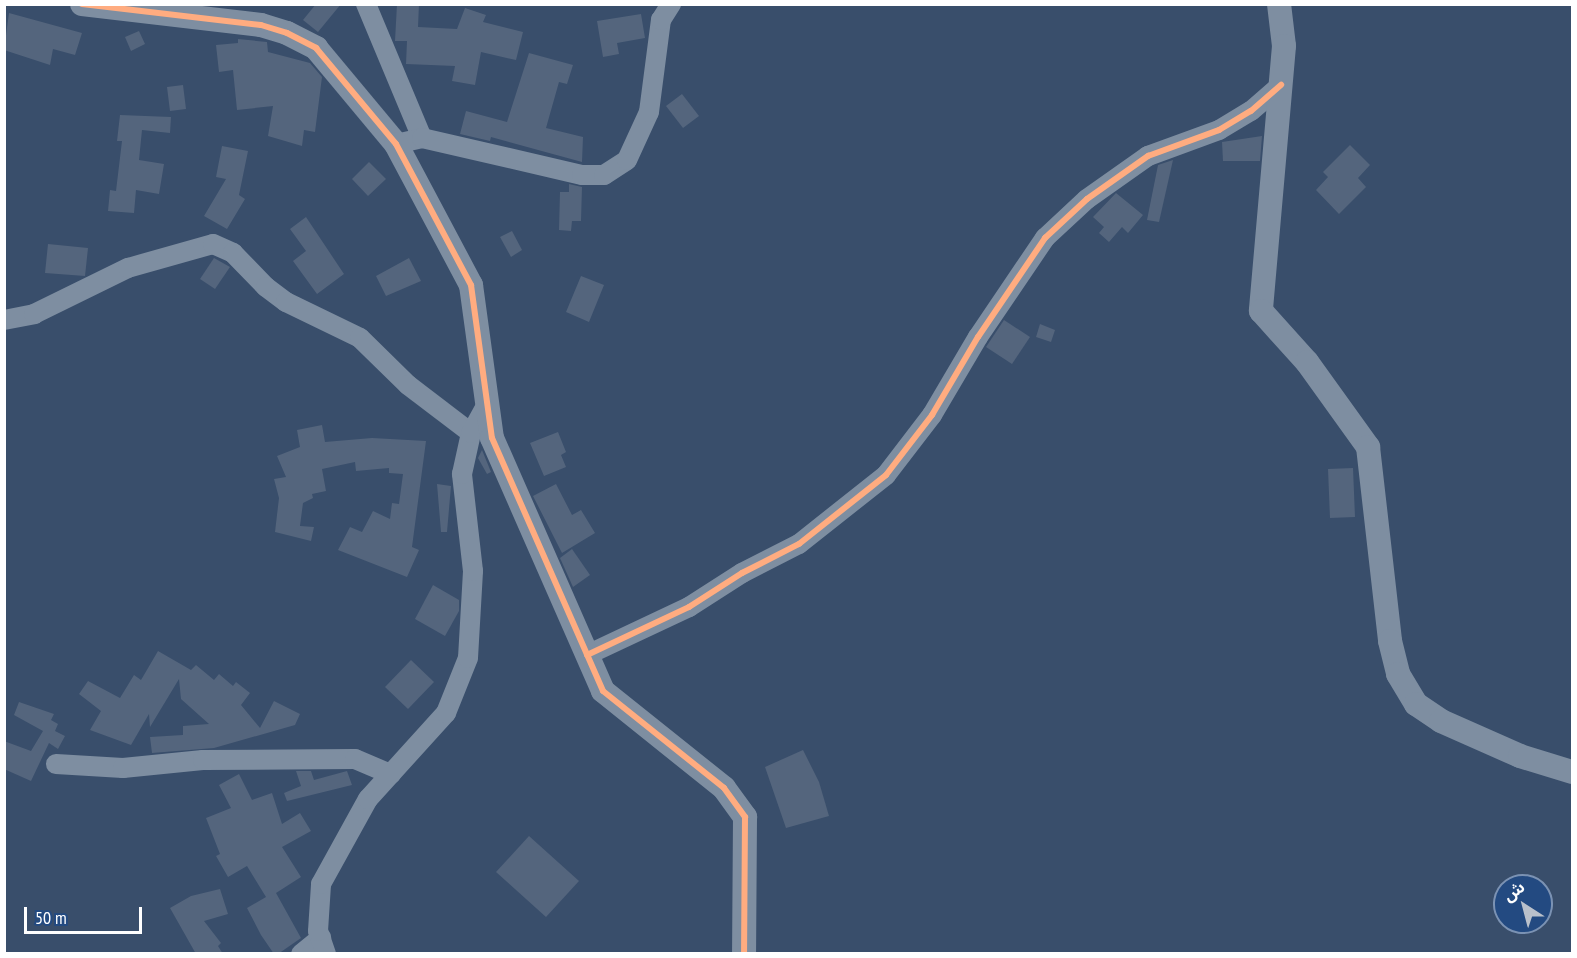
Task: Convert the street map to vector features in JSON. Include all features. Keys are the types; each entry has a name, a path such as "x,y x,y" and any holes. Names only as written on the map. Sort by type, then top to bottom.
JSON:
{"street":[{"path":"82,4 261,25 287,33 316,48 396,144 471,285 492,438 603,691 724,788 745,817 744,954"},
{"path":"366,4 422,138"},
{"path":"396,144 422,138 582,175 604,176 627,160 649,112 662,20 670,4"},
{"path":"1279,4 1284,46 1261,311 1307,363 1368,447 1390,641 1398,674 1416,704 1441,721 1520,756 1572,772"},
{"path":"587,655 689,607 742,573 799,544 886,475 932,415 978,337 1045,238 1087,199 1148,156 1219,130 1251,111 1281,85"},
{"path":"4,320 34,314 128,268 213,244 233,253 266,287 286,302 360,338 408,385 471,433"},
{"path":"301,954 323,946 321,884 368,799 446,713 468,658 473,571 462,474 471,433 487,404"},
{"path":"56,764 123,768 203,760 355,759 392,774"}],"building":[{"path":"316,4 341,4 318,32 303,20"},
{"path":"397,4 419,4 418,27 457,29 465,8 486,15 483,22 523,32 516,60 481,52 475,85 452,81 455,66 406,64 407,41 395,41"},
{"path":"9,13 82,33 75,55 53,49 50,65 4,50"},
{"path":"641,14 645,38 617,43 619,54 603,57 597,21"},
{"path":"139,31 145,44 131,51 125,37"},
{"path":"238,39 267,42 268,52 310,63 322,77 315,132 304,130 302,146 268,136 273,106 237,110 233,70 219,72 216,45 238,43"},
{"path":"529,53 573,65 567,84 559,82 546,128 583,137 582,162 491,137 490,141 460,134 466,111 507,122"},
{"path":"183,85 186,109 170,111 167,87"},
{"path":"682,94 699,116 683,128 666,106"},
{"path":"120,115 171,117 170,133 142,130 139,160 164,164 159,194 136,190 134,213 108,211 110,190 116,191 122,141 117,141"},
{"path":"1262,136 1260,161 1223,161 1222,142"},
{"path":"1350,145 1370,165 1358,178 1366,187 1339,214 1316,190 1328,177 1323,172"},
{"path":"222,146 248,151 239,195 245,199 227,229 204,216 226,179 216,177"},
{"path":"1173,160 1159,222 1147,220 1158,165"},
{"path":"369,162 386,179 368,196 352,179"},
{"path":"569,184 582,187 581,221 572,221 571,231 559,230 560,192 569,192"},
{"path":"1116,193 1143,215 1128,233 1122,227 1109,242 1099,233 1104,227 1093,217"},
{"path":"306,217 344,274 317,294 293,261 306,251 290,229"},
{"path":"512,231 522,250 511,257 500,237"},
{"path":"48,244 88,248 85,276 45,273"},
{"path":"214,258 230,267 215,289 200,279"},
{"path":"409,258 421,281 386,296 376,276"},
{"path":"581,276 604,285 589,322 566,312"},
{"path":"1004,320 1030,337 1012,364 986,347"},
{"path":"1040,324 1055,330 1051,342 1036,337"},
{"path":"322,425 325,442 372,438 426,441 412,547 419,550 407,577 338,550 350,527 362,532 373,511 390,519 392,503 399,504 403,474 389,473 389,468 356,471 355,462 322,469 326,491 312,494 313,498 303,503 300,526 314,527 311,541 275,532 279,498 274,479 286,477 277,456 300,447 297,430"},
{"path":"558,432 566,452 561,455 566,467 544,476 530,443"},
{"path":"482,450 491,472 487,474 478,458"},
{"path":"1353,468 1355,517 1330,518 1328,469"},
{"path":"437,484 451,486 447,532 441,532"},
{"path":"556,484 572,515 581,510 595,533 562,553 533,496"},
{"path":"572,549 590,575 573,587 560,558"},
{"path":"433,585 459,600 459,611 445,636 415,619"},
{"path":"158,651 191,670 196,665 214,680 219,674 233,686 236,682 250,693 241,705 260,728 274,701 300,714 295,725 214,748 152,753 150,737 183,735 183,726 209,724 181,699 179,679 150,727 149,714 131,745 90,730 101,711 79,694 88,681 120,698 134,675 141,680"},
{"path":"411,660 434,682 408,709 385,687"},
{"path":"19,702 54,714 51,720 58,724 55,731 65,736 58,749 49,743 31,781 4,769 4,741 31,751 43,731 14,715"},
{"path":"803,750 819,782 829,816 786,828 765,767"},
{"path":"296,771 311,771 314,780 347,771 352,785 287,801 284,793 301,786"},
{"path":"239,774 252,800 272,793 282,824 300,813 311,831 282,847 301,877 276,893 301,938 278,954 274,954 261,935 247,908 266,897 247,866 228,877 216,856 220,854 206,818 231,808 219,785"},
{"path":"529,836 579,881 546,917 496,872"},
{"path":"220,889 228,914 204,921 221,943 218,946 223,954 196,954 170,908 191,896"}],"cycle path":[{"path":"82,4 261,25 287,33 316,48 396,144 471,285 492,438 603,691 724,788 745,817 744,954"},
{"path":"587,655 689,607 742,573 799,544 886,475 932,415 978,337 1045,238 1087,199 1148,156 1219,130 1251,111 1281,85"}]}
